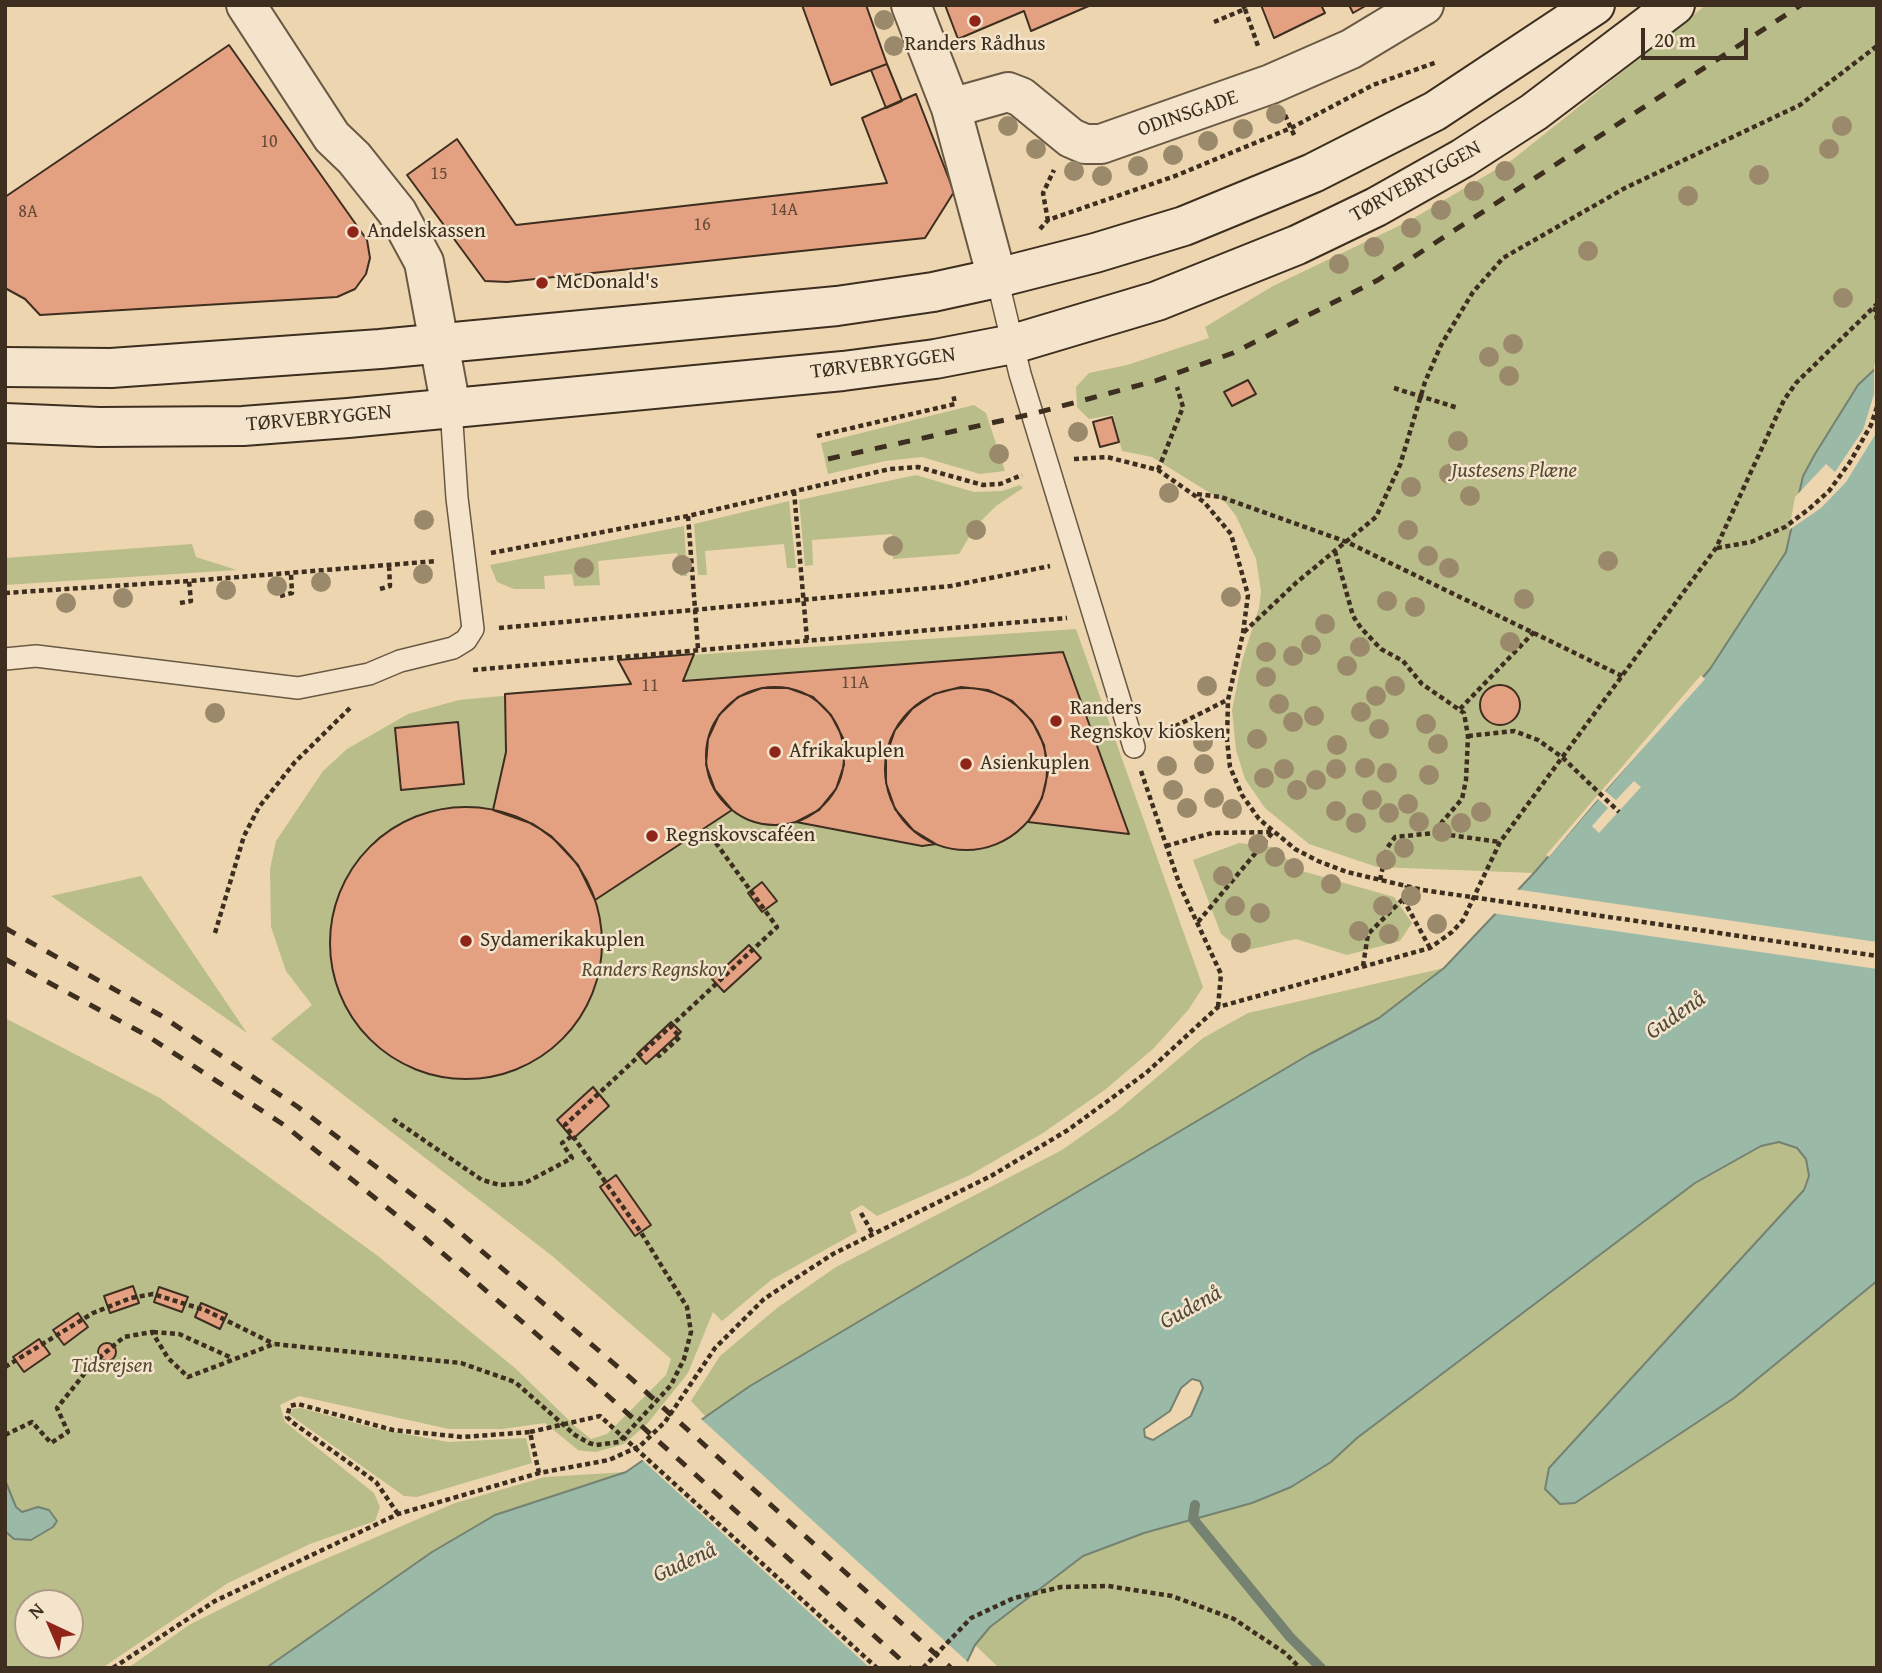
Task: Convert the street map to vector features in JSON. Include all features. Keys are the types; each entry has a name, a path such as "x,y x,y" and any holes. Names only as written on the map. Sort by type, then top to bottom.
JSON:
{"main road":[{"path":"246,5 332,137 354,158 397,212 428,273 451,408"},
{"path":"911,5 951,108 997,278"},
{"name":"ODINSGADE","path":"1071,138 1085,144 1101,144 1247,94 1351,49 1423,5"},
{"path":"5,368 111,368 440,343 837,306 933,292 997,278 1184,226 1313,173 1435,111 1595,5"},
{"name":"TØRVEBRYGGEN","path":"5,423 99,427 243,426 843,371 945,357 1013,344 1157,302 1297,245 1376,207 1463,158 1534,112 1675,5"},
{"path":"951,108 1008,92 1021,97 1071,138"}],"lane":[{"path":"997,278 1013,344 1076,561 1134,747"},
{"path":"5,659 36,656 298,688 369,674 400,661 453,648 466,640 474,629 464,557 451,408"}],"path":[{"path":"1214,22 1245,9 1243,5"},
{"path":"1243,633 1367,526 1383,505 1425,382 1453,322 1473,292 1503,258 1625,188 1800,105 1877,46"},
{"path":"997,278 1048,220 1175,176 1291,128 1373,85 1443,60"},
{"path":"1060,262 1043,193 1071,138"},
{"path":"1876,305 1877,320"},
{"path":"113,1668 215,1601 398,1514 539,1473 608,1460 640,1446 665,1422 715,1348 764,1298 833,1254 991,1176 1068,1130 1146,1073 1218,1007 1430,948 1463,920 1500,842 1716,548 1784,400 1796,383 1876,305"},
{"path":"817,436 955,404 945,357"},
{"path":"1158,470 1183,407 1177,387"},
{"path":"1394,388 1458,408"},
{"path":"1716,548 1762,537 1786,527 1809,509 1829,491 1850,462 1871,425 1877,408"},
{"path":"5,593 189,582 464,557 688,516 890,469 918,467 983,485 1000,484 1049,465 1079,457 1107,457 1158,470 1194,494 1215,513 1231,534 1248,595 1243,633 1227,699 1230,767 1242,795 1273,832 1295,849 1318,861 1423,890 1877,956"},
{"path":"793,491 807,640"},
{"path":"1194,494 1221,497 1347,542 1535,631 1622,676"},
{"path":"688,516 698,649"},
{"path":"1335,551 1353,616 1361,628 1381,649 1403,662 1422,684 1460,709 1468,736 1466,780 1462,799 1442,822 1438,834"},
{"path":"474,629 951,586 1076,561"},
{"path":"380,589 390,586 389,565"},
{"path":"280,596 292,593 291,574"},
{"path":"180,603 191,601 189,582"},
{"path":"461,672 1093,616"},
{"path":"1460,709 1535,631"},
{"path":"1218,1007 1221,974 1180,886 1134,747 1227,699"},
{"path":"215,933 244,836 260,807 295,762 356,702 342,705"},
{"path":"1468,736 1514,731 1538,740 1562,757 1619,812"},
{"path":"5,1367 93,1313 131,1298 153,1294 205,1310 274,1344 461,1363 515,1382 575,1435 596,1445 619,1441 671,1385 684,1359 691,1332 687,1307 640,1231 565,1125 777,927 705,828"},
{"path":"1166,846 1212,833 1273,832"},
{"path":"1198,922 1273,832"},
{"path":"1380,880 1387,848 1395,837 1412,833 1438,834 1500,842"},
{"path":"1363,966 1368,934 1403,899 1407,886"},
{"path":"1403,899 1430,948"},
{"path":"657,1054 659,1056 680,1037 670,1027"},
{"path":"393,1118 482,1180 500,1185 525,1183 572,1158 562,1143 572,1136"},
{"path":"861,1213 873,1234"},
{"path":"152,1332 168,1358 188,1377 274,1344"},
{"path":"5,1435 32,1422 51,1443 68,1432 57,1408 93,1363 124,1337 152,1332 179,1334 232,1358"},
{"path":"398,1514 376,1482 292,1422 287,1416 290,1406 298,1404 393,1430 449,1436 530,1432 600,1416 877,1668"},
{"path":"530,1432 539,1473"},
{"path":"923,1668 971,1618 1014,1598 1061,1587 1084,1586 1172,1595 1234,1619 1285,1653 1300,1668"}],"green space":[{"name":"Justesens Plæne","path":"1706,5 1877,5 1877,367 1858,385 1815,454 1786,552 1710,669 1534,873 1377,867 1309,844 1265,808 1245,779 1236,750 1232,710 1261,591 1256,559 1236,516 1226,503 1152,457 1122,451 1113,415 1089,419 1077,407 1076,387 1089,373 1127,365 1209,338 1205,327 1273,286 1409,221 1512,160"},
{"path":"974,405 986,413 1005,471 980,474 922,457 885,461 828,474 821,443"},
{"path":"916,475 974,492 1002,491 1020,485 1023,488 996,506 975,527 959,554 893,559 892,534 812,540 813,565 805,566 799,500"},
{"path":"789,501 796,568 787,568 784,544 705,551 707,575 698,575 694,524"},
{"path":"684,526 687,576 680,576 677,553 598,561 600,585 574,586 572,574 544,576 545,589 514,589 497,582 490,565"},
{"path":"192,544 196,557 237,570 5,585 5,558"},
{"name":"Randers Regnskov","path":"1076,629 1203,987 1189,1009 1154,1048 1106,1089 1043,1133 968,1176 877,1216 862,1205 850,1212 857,1232 771,1280 722,1321 713,1312 688,1373 647,1424 624,1444 596,1452 584,1451 578,1450 545,1423 502,1429 449,1429 299,1396 280,1405 285,1422 374,1493 380,1507 375,1521 310,1544 228,1583 102,1668 5,1668 5,1018 160,1098 378,1256 515,1368 591,1439 607,1434 666,1375 671,1359 551,1255 271,1039 312,1005 286,971 271,927 270,869 276,841 323,771 347,749 408,714 459,700 631,684 618,660"},
{"path":"1239,843 1272,847 1302,871 1394,897 1412,923 1400,941 1347,955 1296,939 1243,951 1221,934 1193,860"},
{"path":"141,876 247,1033 51,896"},
{"path":"1444,968 1379,1018 1310,1054 750,1386 706,1417 691,1401 720,1356 777,1308 836,1267 1062,1150 1116,1112 1203,1038 1248,1013"},
{"path":"1779,1142 1797,1148 1806,1159 1809,1176 1804,1190 1595,1417 1575,1503 1734,1398 1877,1281 1877,1668 999,1668 975,1645 990,1627 1083,1556 1144,1533 1252,1503 1291,1487 1331,1462 1357,1438 1695,1183 1761,1146"},
{"path":"301,1408 374,1428 448,1442 526,1438 532,1463 417,1497 404,1496 290,1415 293,1409"},
{"path":"626,1472 495,1515 432,1552 266,1668 128,1668 189,1625 286,1576 455,1503 545,1477"}],"water":[{"name":"Gudenå","path":"1877,367 1877,1281 1734,1398 1575,1503 1560,1504 1545,1489 1549,1468 1804,1190 1809,1176 1806,1159 1797,1148 1779,1142 1761,1146 1695,1183 1357,1438 1331,1462 1291,1487 1252,1503 1144,1533 1083,1556 990,1627 975,1645 964,1668 266,1668 432,1552 495,1515 626,1472 750,1386 1310,1054 1379,1018 1444,968 1534,873 1710,669 1786,552 1803,476 1858,385","holes":["1192,1379 1200,1381 1203,1388 1191,1416 1153,1440 1145,1437 1144,1429 1170,1411 1181,1388"]},
{"path":"5,1480 16,1507 22,1512 38,1507 49,1510 57,1521 53,1527 31,1540 14,1539 5,1531"}],"pier":[{"path":"1877,363 1875,435 1846,482 1821,508 1789,530 1795,497 1826,464 1835,472 1863,430 1874,394 1874,365"},
{"path":"1701,675 1705,679 1605,791 1616,800 1634,781 1641,787 1599,833 1592,826 1608,808 1598,799 1549,857 1546,855"},
{"path":"1514,889 1877,942 1877,969 1491,913"},
{"path":"699,1417 970,1664 968,1668 870,1668 640,1458"}],"building":[{"path":"802,5 866,5 887,64 831,85"},
{"name":"Randers Rådhus","path":"945,5 1091,5 1031,31 1024,11 958,39"},
{"path":"1261,5 1321,5 1325,13 1274,38"},
{"path":"1349,5 1367,5 1353,13"},
{"path":"229,45 367,240 370,258 366,274 355,289 337,297 40,315 25,299 5,288 5,197"},
{"path":"887,64 902,101 886,108 871,70"},
{"path":"916,94 954,192 925,238 507,282 485,281 407,175 457,139 516,225 887,183 862,118"},
{"path":"1248,380 1256,394 1232,406 1224,392"},
{"path":"1112,417 1119,442 1100,447 1093,422"},
{"path":"1063,652 1129,834 1028,822 1042,798 1048,772 1044,745 1032,721 1012,701 988,690 961,687 934,694 912,709 895,730 886,756 886,783 895,809 913,830 936,844 922,846 796,822 819,810 836,789 844,765 843,738 831,715 813,697 788,688 762,688 738,697 719,715 708,739 706,765 715,790 732,810 595,900 578,865 551,836 533,824 493,810 506,752 505,694 631,684 618,660 694,654 683,681"},
{"path":"1500,685 1514,691 1520,705 1514,719 1500,725 1486,719 1480,705 1486,691"},
{"name":"Afrikakuplen","path":"775,687 801,693 824,707 838,730 844,756 838,782 824,805 801,819 775,825 749,819 726,805 712,782 706,756 712,730 726,707 749,693"},
{"name":"Asienkuplen","path":"966,688 997,695 1023,712 1040,738 1047,769 1040,800 1023,826 997,843 966,850 935,843 909,826 892,800 885,769 892,738 909,712 935,695"},
{"path":"458,722 464,784 401,790 395,728"},
{"name":"Sydamerikakuplen","path":"466,807 505,813 530,823 562,847 579,868 591,891 599,917 602,943 596,982 586,1007 562,1039 541,1056 518,1068 492,1076 466,1079 427,1073 402,1063 370,1039 353,1018 341,995 333,969 330,943 336,904 346,879 370,847 391,830 414,818 440,810"},
{"path":"762,882 777,901 762,912 748,893"},
{"path":"749,945 761,958 724,992 712,979"},
{"path":"671,1022 681,1032 646,1064 637,1054"},
{"path":"593,1087 609,1106 573,1139 557,1120"},
{"path":"616,1175 651,1225 635,1236 600,1187"},
{"path":"133,1286 139,1303 110,1313 104,1296"},
{"path":"159,1287 188,1297 182,1312 154,1302"},
{"path":"201,1303 227,1314 220,1329 195,1317"},
{"path":"78,1313 88,1327 64,1345 53,1330"},
{"path":"39,1339 50,1354 24,1372 13,1357"},
{"path":"103,1343 111,1343 116,1352 114,1359 103,1361 98,1356 98,1348"}],"waterway":[{"path":"1195,1505 1193,1519 1290,1637 1321,1668"}],"railway":[{"path":"828,459 1032,414 1155,381 1233,353 1378,280 1801,5"},
{"path":"5,928 160,1015 298,1107 443,1218 625,1373 951,1668"},
{"path":"5,959 146,1035 284,1125 425,1238 606,1394 910,1668"}],"place":[{"name":"Randers Rådhus","path":"975,21"},
{"name":"Andelskassen","path":"353,232"},
{"name":"McDonald's","path":"542,283"},
{"name":"Randers Regnskov kiosken","path":"1056,721"},
{"name":"Afrikakuplen","path":"775,752"},
{"name":"Asienkuplen","path":"966,764"},
{"name":"Regnskovscaféen","path":"652,836"},
{"name":"Sydamerikakuplen","path":"466,941"}],"park label":[{"name":"Tidsrejsen","path":"112,1367"}]}
